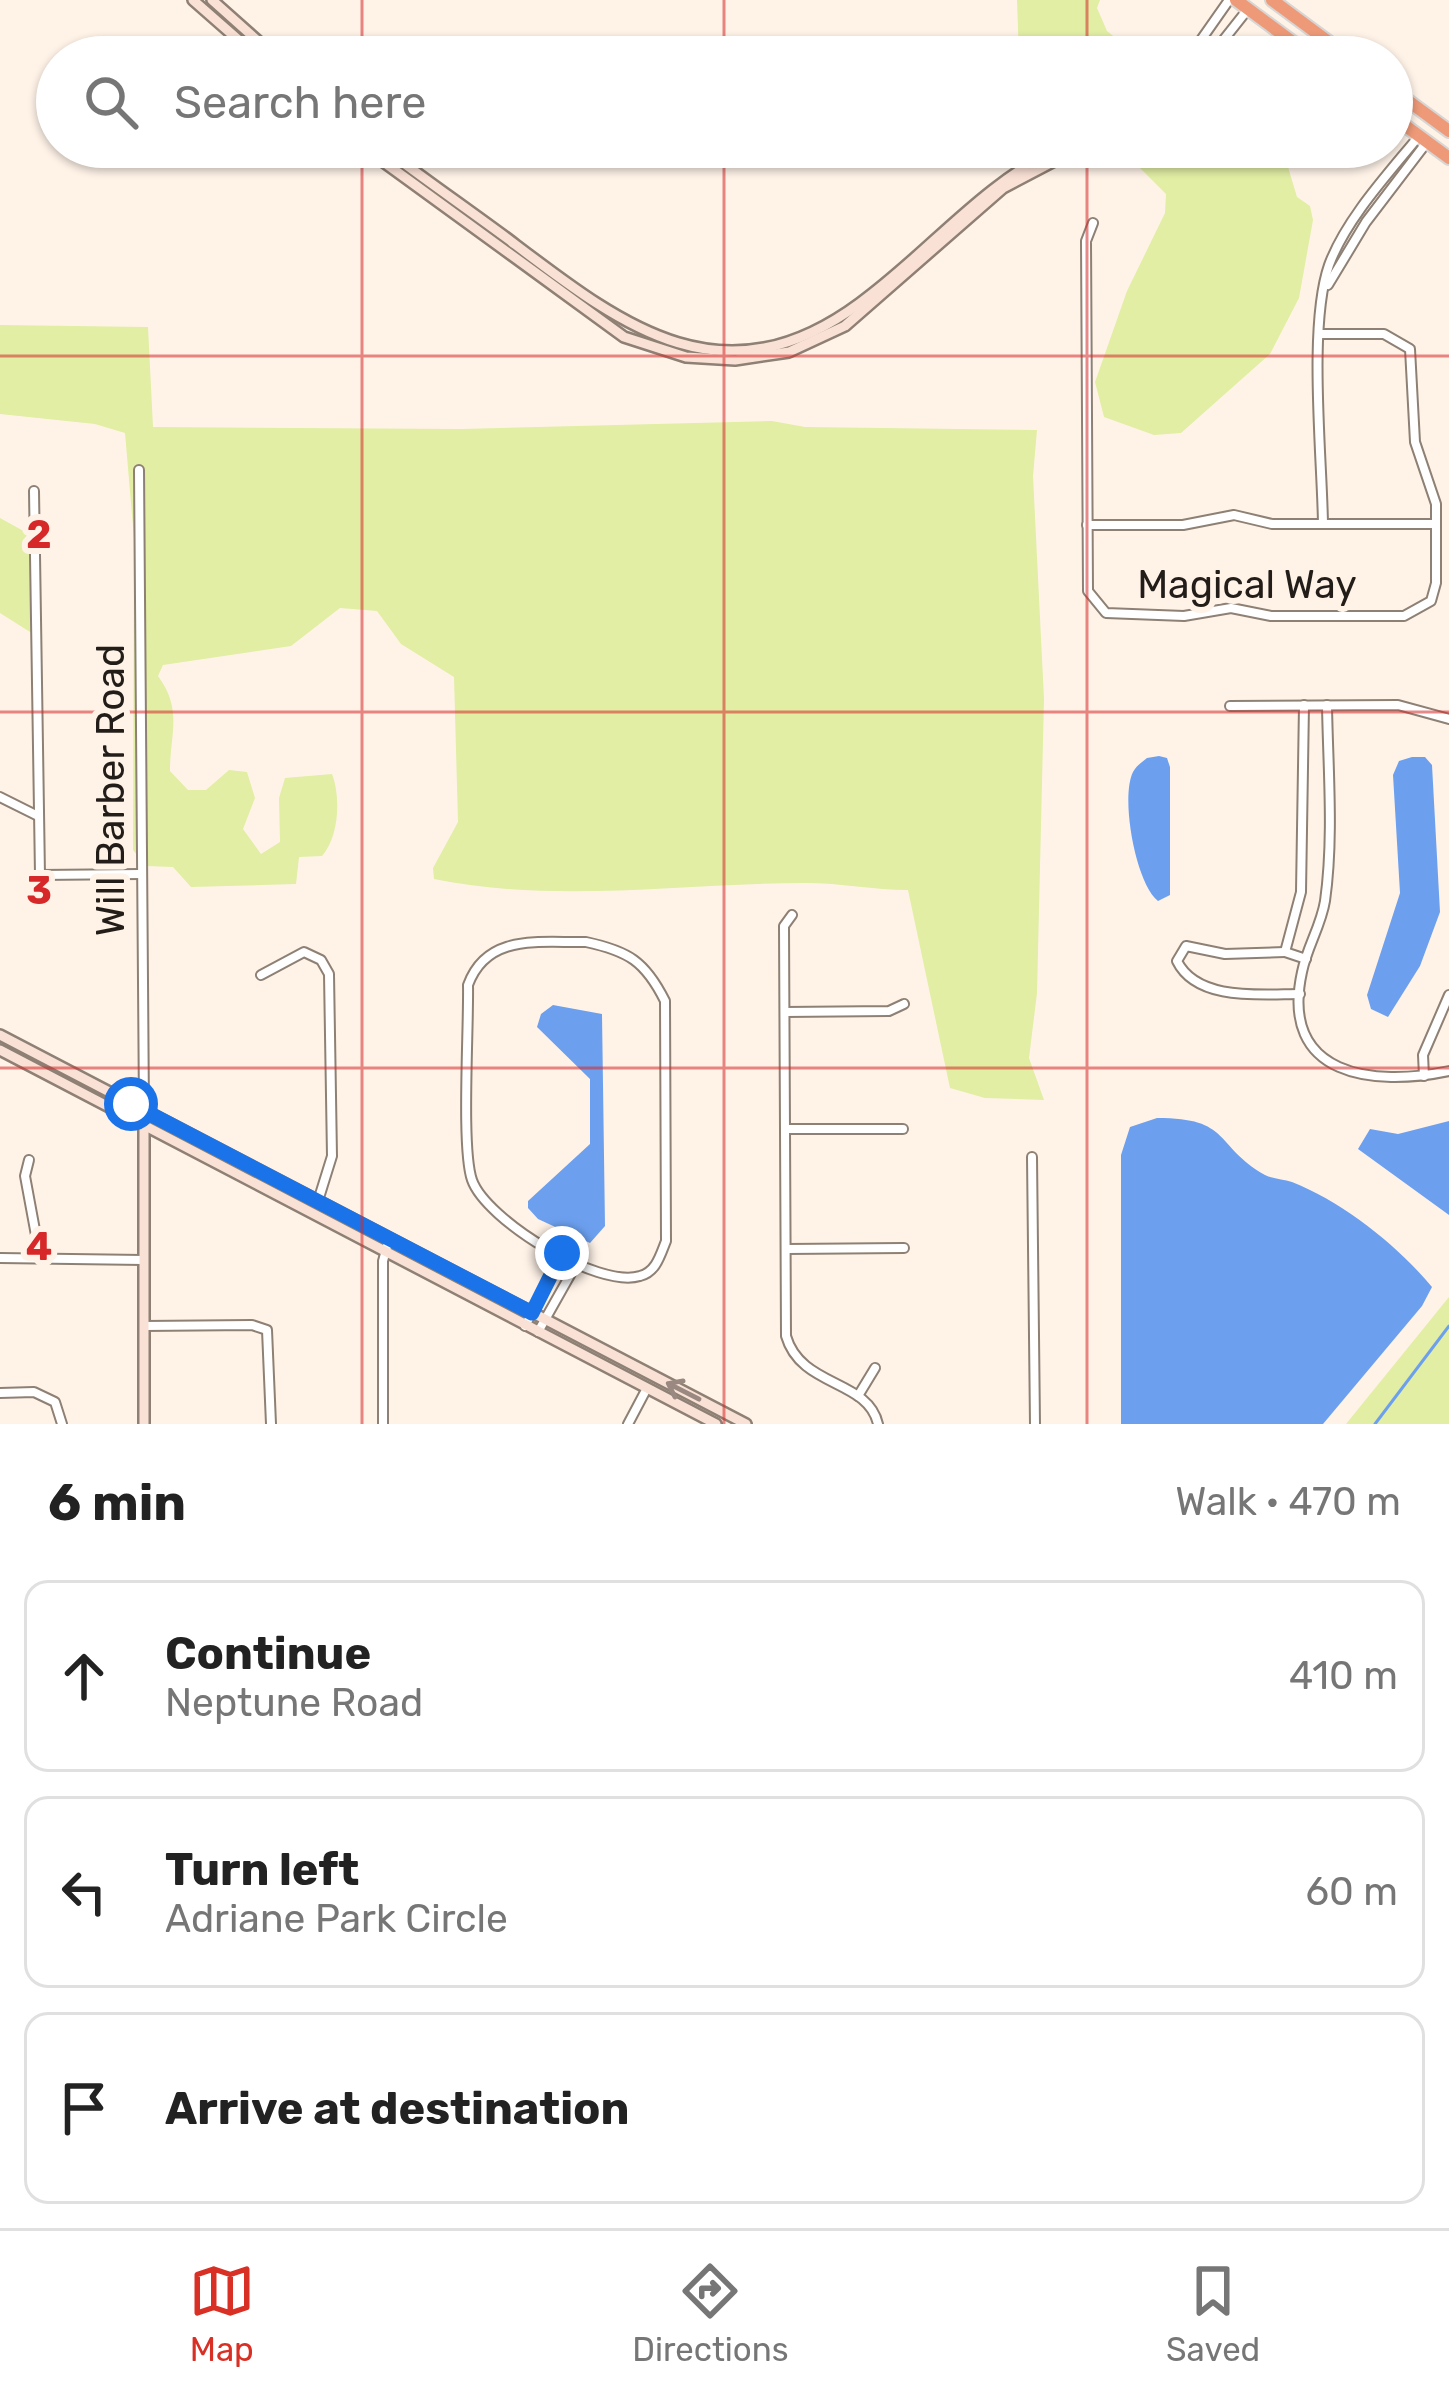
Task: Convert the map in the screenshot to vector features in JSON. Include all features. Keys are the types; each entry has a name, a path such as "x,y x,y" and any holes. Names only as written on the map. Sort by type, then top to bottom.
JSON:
{"highway":[{"path":"1272,0 1321,36"},
{"path":"1242,2 1286,36"},
{"path":"1413,104 1449,131"},
{"path":"1413,132 1449,158"}],"street":[{"path":"193,0 234,36"},
{"path":"212,0 252,36"},
{"path":"1209,36 1242,2"},
{"path":"1222,36 1242,2"},
{"path":"1413,151 1423,139"},
{"path":"391,168 604,325 711,360 757,357 807,345 873,307 1003,188 1041,168"},
{"path":"411,168 647,340 734,349 812,331 863,301 986,191 1025,168"},
{"path":"1323,524 1321,334 1328,269 1342,240 1400,168"},
{"name":"Magical Way","path":"1093,223 1086,241 1088,591 1106,613 1184,616 1231,608 1271,616 1404,616 1431,601 1436,583 1436,504 1415,442 1410,349 1384,334 1321,334"},
{"path":"505,253 512,242"},
{"name":"Will Barber Road","path":"140,470 144,1110"},
{"path":"34,491 40,874 141,874"},
{"path":"1087,525 1183,525 1234,515 1273,524 1436,524"},
{"path":"1285,952 1301,892 1304,705"},
{"path":"1328,705 1326,884 1300,994 1304,1024 1331,1065 1382,1081 1449,1071"},
{"path":"1230,706 1398,705 1449,719"},
{"path":"0,797 38,816"},
{"path":"792,915 784,926 786,1336 791,1355 804,1369 857,1396 875,1412 878,1424"},
{"path":"519,943 586,943 626,951 650,972 664,1001 666,1241 657,1264 643,1276 615,1279 578,1262 495,1216 470,1174 468,986 476,964 494,950 519,943"},
{"path":"1300,994 1235,994 1210,987 1180,970 1177,962 1186,946 1225,954 1285,952 1306,959"},
{"path":"261,976 304,952 321,960 329,974 332,1156 318,1202"},
{"path":"1424,1076 1424,1055 1449,995"},
{"path":"784,1012 889,1011 904,1004"},
{"path":"0,1035 746,1424"},
{"path":"0,1050 716,1424"},
{"path":"144,1110 144,1424"},
{"path":"785,1129 903,1129"},
{"path":"1032,1157 1035,1424"},
{"path":"29,1160 26,1176 40,1257"},
{"path":"383,1424 389,1239"},
{"path":"787,1249 904,1248"},
{"path":"525,1326 562,1253"},
{"path":"0,1258 143,1260"},
{"path":"538,1332 578,1262"},
{"path":"144,1326 252,1325 267,1330 271,1424"},
{"path":"857,1396 874,1367"},
{"path":"628,1424 646,1390"},
{"path":"0,1393 34,1392 55,1402 62,1424"}],"green space":[{"path":"1017,0 1100,0 1097,8 1113,36 1018,36"},
{"path":"1140,168 1288,168 1297,197 1310,206 1313,220 1299,298 1270,354 1181,433 1154,435 1104,417 1095,382 1127,291 1165,213 1166,194"},
{"path":"0,325 148,327 153,427 461,429 772,421 805,427 1037,430 1033,476 1044,699 1037,993 1029,1058 1044,1100 985,1098 950,1088 908,890 806,883 527,890 434,879 433,868 458,822 454,677 401,644 377,611 340,608 291,646 163,665 158,676 173,711 170,771 188,790 206,790 229,770 247,772 255,798 243,829 261,854 280,842 279,798 285,778 332,774 337,816 322,856 299,857 296,884 191,887 173,867 146,866 133,850 134,538 125,433 95,424 0,414"},
{"path":"0,518 38,539 38,637 0,613"},
{"path":"1449,1297 1449,1424 1346,1424"}],"water":[{"path":"1425,757 1432,765 1440,912 1420,966 1388,1017 1371,1009 1367,995 1400,893 1393,775 1399,761"},
{"path":"1147,758 1167,758 1170,767 1170,895 1158,901 1137,860 1128,801 1134,770"},
{"path":"553,1005 602,1014 605,1226 590,1243 538,1219 528,1208 528,1201 590,1144 590,1079 537,1027 541,1014"},
{"path":"1157,1118 1210,1128 1265,1175 1330,1201 1386,1241 1432,1287 1422,1306 1323,1424 1121,1424 1121,1155 1130,1127"},
{"path":"1449,1121 1449,1215 1358,1149 1370,1129 1398,1134"}],"waterway":[{"path":"1375,1424 1449,1326"}],"route":[{"path":"131,1104 532,1313 562,1253"}]}
